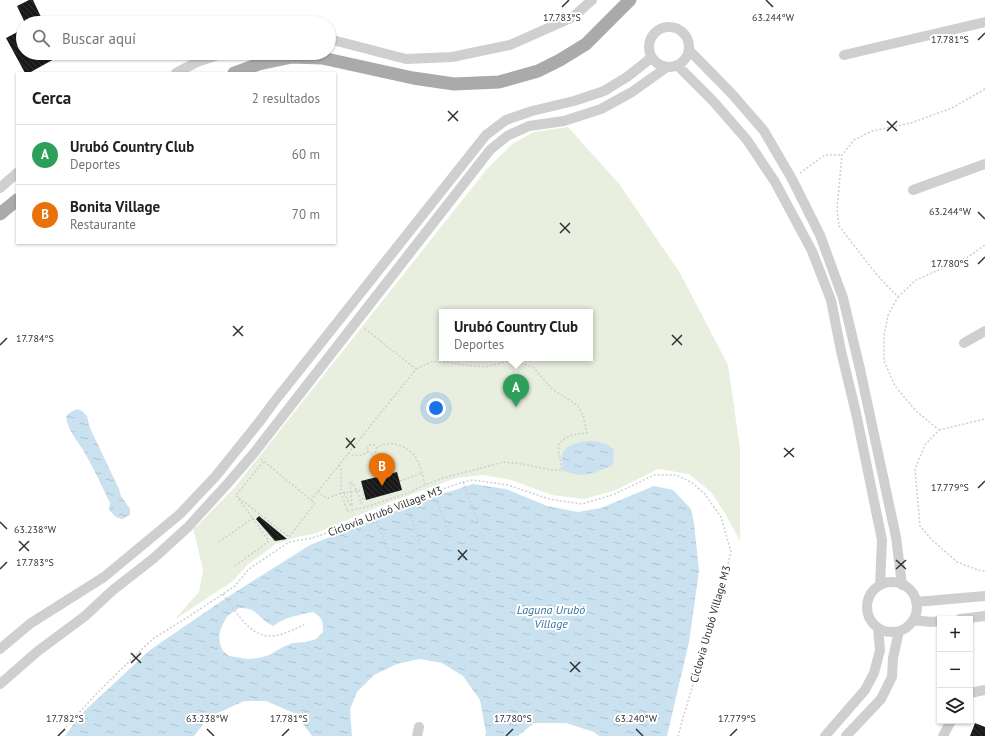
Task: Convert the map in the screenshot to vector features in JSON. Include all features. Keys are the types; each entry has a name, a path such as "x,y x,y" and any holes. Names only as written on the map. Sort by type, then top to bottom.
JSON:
{"main road":[{"path":"331,60 414,78 454,84 499,82 538,71 586,44 630,0"},
{"path":"237,72 259,64 278,60"},
{"path":"0,214 16,201"}],"street":[{"path":"336,41 406,59 452,57 510,45 573,18 592,0"},
{"path":"844,55 985,22"},
{"path":"668,26 675,27 682,30 687,36 689,50 683,62 678,66 660,66 651,58 648,44 655,31 668,26"},
{"path":"689,50 732,94 764,131 791,177 820,235 843,298 860,369 894,530 902,585"},
{"path":"0,649 31,623 104,577 180,514 215,477 486,135 506,120 532,111 574,101 604,91 628,77 651,58"},
{"path":"178,72 203,60"},
{"path":"678,66 713,101 747,140 775,182 812,251 831,300 882,540 880,585"},
{"path":"0,684 38,651 85,616 113,590 154,558 188,528 258,448 490,150 507,136 529,126 564,121 600,109 632,92 667,67"},
{"path":"500,125 507,136"},
{"path":"913,190 985,164"},
{"path":"0,188 16,174"},
{"path":"775,182 791,177"},
{"path":"964,343 985,331"},
{"path":"260,421 272,430"},
{"path":"889,582 902,585 907,587 913,594 916,602 916,611 913,620 907,627 899,631 890,632 881,630 869,617 867,608 868,599 873,591 880,585 889,582"},
{"path":"916,602 985,596"},
{"path":"973,617 985,616"},
{"path":"913,620 937,621"},
{"path":"825,736 864,690 874,673 880,650 878,628"},
{"path":"846,736 881,699 892,677 893,658 899,631"},
{"path":"973,692 985,690"},
{"path":"844,714 855,725"},
{"path":"942,736 949,724"}],"path":[{"path":"898,297 877,275 839,226 837,209 842,155 854,140 872,131 911,122 952,108 985,89"},
{"path":"791,177 825,155 842,155"},
{"path":"939,430 916,411 895,386 884,361 884,336 888,315 898,297 916,280 968,257 985,245"},
{"path":"357,321 416,369"},
{"path":"311,500 348,453 416,369 431,362 448,362 486,367 507,361 516,361 534,368 552,389 577,405 583,415 587,433 572,434 562,440 558,446 562,470 552,470 504,462 443,478 410,492 347,512 341,493 341,468 339,465"},
{"path":"985,419 939,430 925,445 915,469 920,526 932,540 957,562 985,571"},
{"path":"348,453 353,456 358,456 368,452 371,454 374,453 376,448 382,445 394,443 404,446 411,450 421,467 425,485"},
{"path":"368,452 367,448 370,444 374,445 376,448"},
{"path":"238,497 289,537 316,503 264,461 259,456 258,448"},
{"path":"235,566 269,540 236,495 264,461"},
{"path":"400,481 422,473"},
{"name":"Ciclovía Urubó Village M3","path":"58,736 97,693 154,638 235,586 249,569 289,542 312,538 390,506 473,480 508,485 549,499 582,504 615,494 654,475 676,475 691,482 704,493 721,517 731,552 678,736"},
{"path":"318,491 323,496 328,498 341,493 344,493 350,492 357,491 364,491 362,502 361,503 357,491 352,482 350,482 350,492 352,505 351,506 344,493"},
{"path":"463,482 478,522"},
{"path":"433,492 449,532"},
{"path":"406,502 420,545"},
{"path":"373,514 390,554"},
{"path":"219,542 253,518"},
{"path":"223,594 246,624 263,636 272,636 285,633 304,625"}],"green space":[{"path":"568,127 620,185 680,273 728,365 740,448 740,541 712,493 689,474 658,469 616,490 584,499 552,495 511,480 483,475 456,478 383,505 314,534 297,537 276,544 247,565 233,581 174,620 199,592 203,570 193,528 198,525 235,487 487,169 512,144 534,132"}],"water":[{"path":"77,409 82,411 87,416 90,428 121,496 130,509 130,515 122,519 116,517 109,510 110,503 86,455 69,427 66,416"},
{"path":"586,441 602,442 611,447 614,450 613,465 596,472 583,475 563,471 562,454 564,451 570,446"},
{"name":"Laguna Urubó Village","path":"473,484 506,489 547,506 578,512 601,508 654,486 673,490 691,509 699,571 689,642 667,736 599,736 594,732 566,723 534,723 518,736 485,736 486,733 480,700 463,676 442,663 419,659 397,664 374,675 357,692 350,709 352,736 312,736 296,714 266,701 244,701 209,717 194,736 65,736 80,715 150,650 226,598 310,545 418,502","holes":["239,608 247,608 256,612 270,625 274,626 277,623 298,615 313,612 322,620 323,632 316,639 306,642 293,643 269,655 259,658 248,659 229,656 223,651 219,636 226,618"]}],"building":[{"path":"29,0 33,0 41,16 22,16 17,6"},
{"path":"16,33 16,56 6,38"},
{"path":"18,60 52,60 31,72 24,72"},
{"path":"397,472 402,490 366,500 361,481"},
{"path":"259,516 287,539 275,541 256,519"},
{"path":"975,723 985,727 985,736 970,736"}],"place":[{"name":"Urubó Country Club","path":"516,407"},
{"name":"Bonita Village","path":"382,486"}]}
